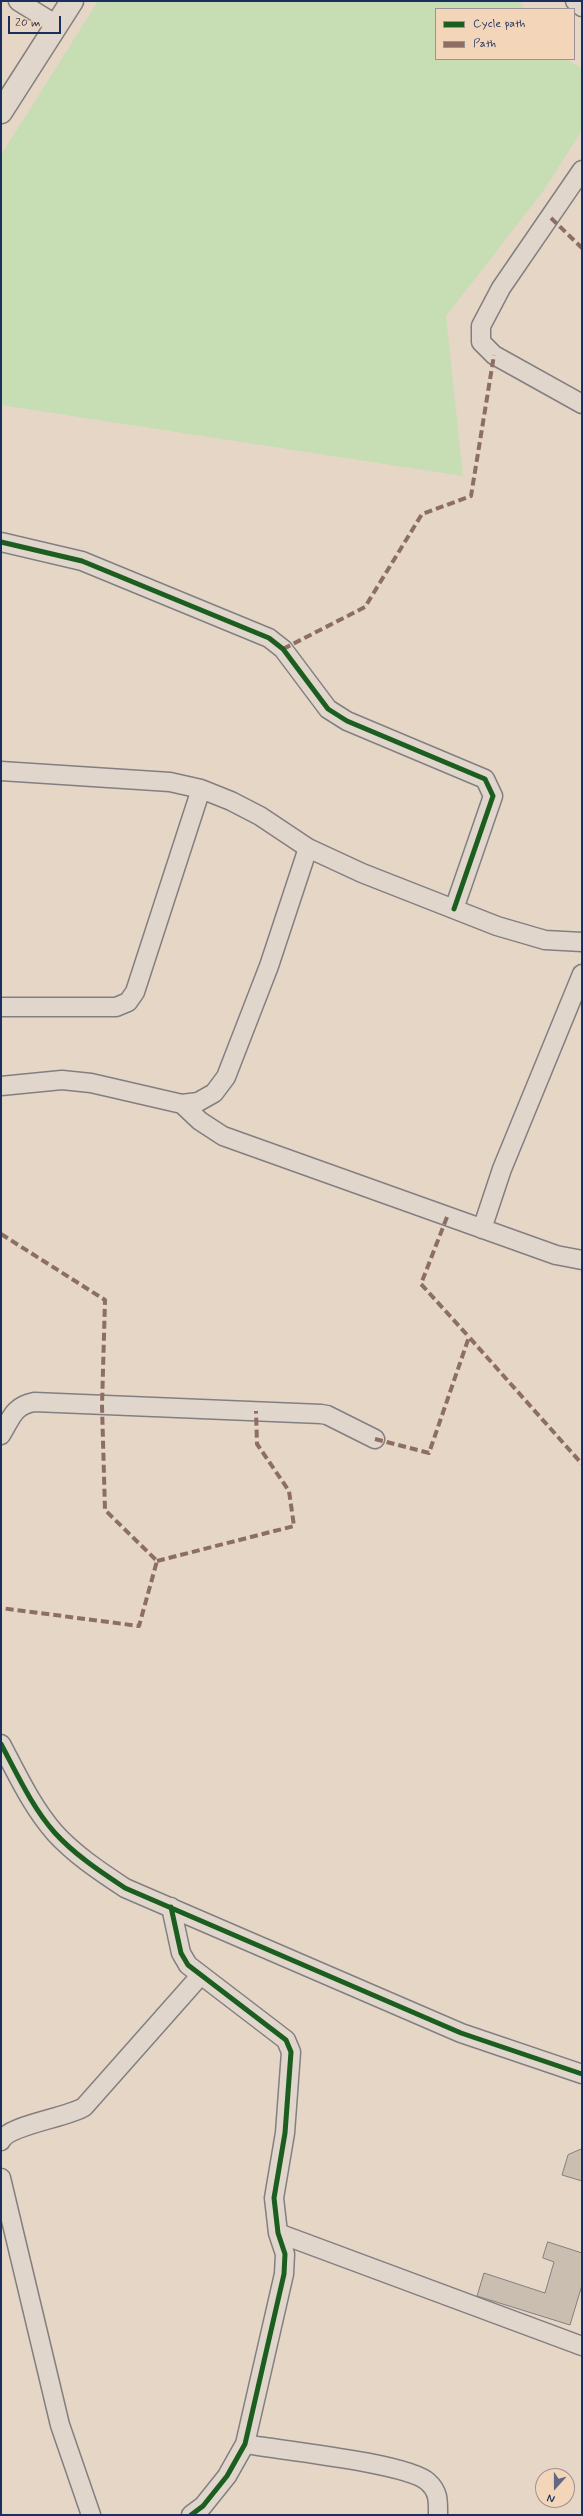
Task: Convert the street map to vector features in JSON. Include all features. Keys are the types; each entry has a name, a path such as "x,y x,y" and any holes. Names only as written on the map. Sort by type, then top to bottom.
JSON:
{"street":[{"path":"18,1 55,24"},
{"path":"1,112 55,24 72,1"},
{"path":"575,1 582,8"},
{"path":"582,170 501,288 481,326 481,342 494,355 582,404"},
{"path":"1,542 82,561 269,638 283,649 328,709 347,721 485,779 493,796 454,909"},
{"path":"1,771 170,782 201,789 260,816 308,848 362,873 497,926 545,940 582,942"},
{"path":"1,1007 116,1007 128,1002 135,992 201,789"},
{"path":"1,1086 62,1080 91,1083 182,1104 198,1102 214,1093 226,1077 269,966 308,848"},
{"path":"482,1229 505,1162 582,974"},
{"path":"182,1104 200,1121 223,1136 556,1255 582,1260"},
{"path":"1,1435 15,1411 22,1404 34,1402 321,1414 327,1415 375,1439"},
{"path":"1,1744 23,1786 55,1833 92,1866 125,1888 461,2032 582,2074"},
{"path":"171,1907 181,1953 188,1965 200,1976 286,2040 291,2052 285,2133 274,2198 278,2233 285,2254 284,2274 245,2444 226,2476 202,2506 191,2515"},
{"path":"1,2141 3,2137 18,2129 74,2113 84,2107 200,1976"},
{"path":"1,2178 60,2425 91,2515"},
{"path":"278,2233 582,2346"},
{"path":"245,2444 399,2468 427,2481 438,2495 438,2515"}],"green space":[{"path":"98,1 520,1 524,8 435,8 435,60 567,60 582,68 582,130 544,190 446,316 463,476 1,405 1,155"}],"building":[{"path":"582,2149 582,2181 562,2175 568,2155"},
{"path":"548,2242 582,2253 582,2285 570,2325 477,2296 484,2273 545,2293 554,2262 543,2258"}],"marked path":[{"path":"551,218 582,248"},
{"path":"283,649 365,607 422,514 471,496 494,355"},
{"path":"447,1217 421,1284 469,1337"},
{"path":"1,1234 105,1300 102,1406 105,1510 157,1561 139,1626 1,1608"},
{"path":"375,1439 429,1453 469,1337 582,1464"},
{"path":"157,1561 294,1526 289,1491 257,1444 256,1411"}],"cycle path":[{"path":"1,542 82,561 269,638 283,649 328,709 347,721 485,779 493,796 454,909"},
{"path":"1,1744 32,1801 55,1833 80,1856 125,1888 461,2033 582,2074"},
{"path":"171,1907 181,1953 188,1965 286,2040 291,2052 285,2133 274,2198 278,2233 285,2254 284,2274 245,2444 227,2476 203,2506 191,2515"}]}
